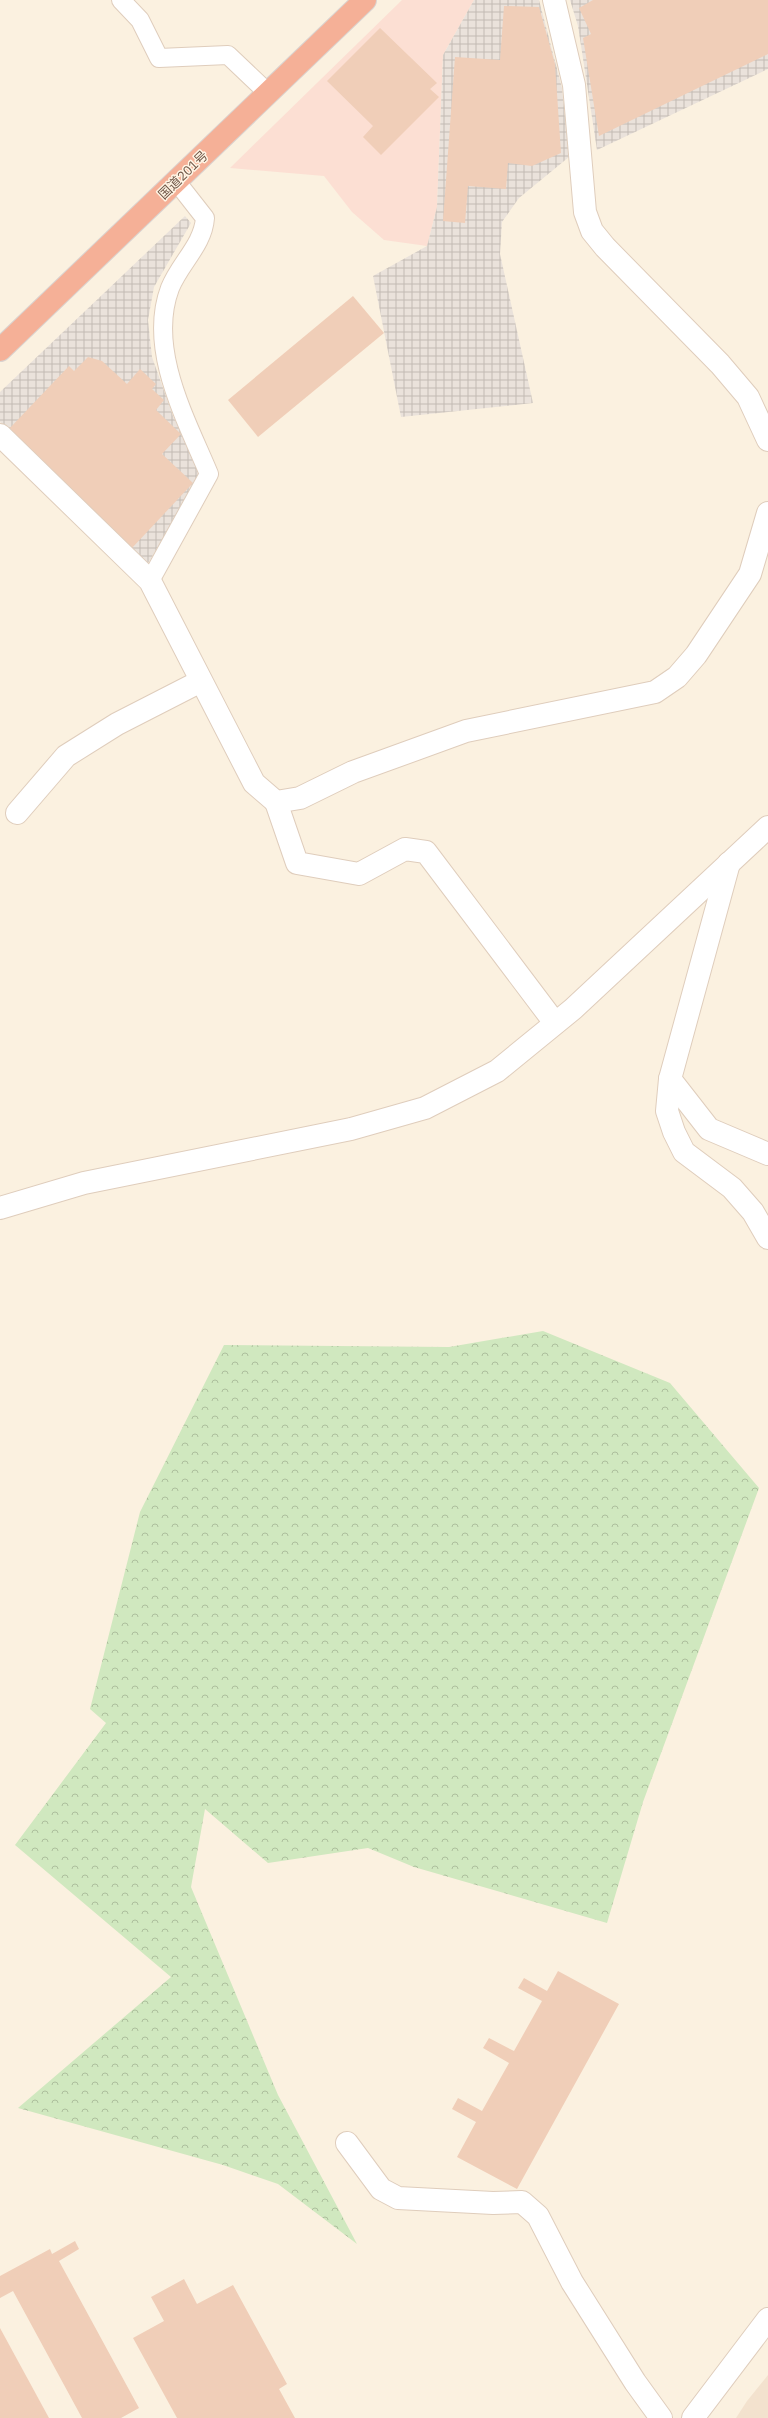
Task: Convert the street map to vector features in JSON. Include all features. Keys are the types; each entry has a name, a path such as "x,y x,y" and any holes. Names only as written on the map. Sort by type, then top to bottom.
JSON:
{"highway":[{"name":"国道201号","path":"0,350 365,0"}],"street":[{"path":"554,0 574,85 585,212 592,231 605,247 720,364 748,397 768,440"},
{"path":"0,435 150,581 254,782 276,802 297,863 359,874 405,849 426,852 555,1023"},
{"path":"276,802 300,798 353,772 466,731 655,692 677,677 759,575 768,513"},
{"path":"17,813 66,756 117,724 201,681"},
{"path":"0,1208 84,1183 351,1129 425,1108 497,1071 555,1023 768,827"},
{"path":"729,863 670,1079 668,1111 674,1132 684,1152 732,1188 753,1212 768,1238"},
{"path":"670,1079 709,1129 768,1154"},
{"path":"348,2143 381,2189 398,2198 493,2204 522,2202 538,2216 572,2282 635,2382 661,2418"},
{"path":"693,2418 768,2320"}],"lane":[{"path":"121,0 140,20 159,58 228,54 268,93"},
{"path":"150,581 209,474 171,382 162,326 170,288 204,231 205,218 176,181"}],"shaded area":[{"path":"402,0 474,0 443,55 437,207 427,246 384,240 352,212 324,176 230,168"},
{"path":"474,0 539,0 562,88 569,157 519,198 502,222 500,254 533,403 401,417 373,276 427,246 437,207 443,55"},
{"path":"570,0 768,0 768,69 597,150 578,26"},
{"path":"185,216 191,223 154,287 148,320 152,357 173,416 202,473 147,565 0,422 0,392"},
{"path":"768,2375 768,2418 736,2418 747,2401"}],"green space":[{"path":"543,1331 670,1383 759,1488 643,1802 607,1923 414,1867 368,1848 268,1863 205,1809 191,1887 278,2095 357,2244 278,2184 223,2165 18,2108 171,1977 15,1845 106,1723 90,1709 140,1512 224,1345 449,1347"}],"building":[{"path":"593,0 768,0 768,54 599,136 583,38 591,34 579,8"},
{"path":"504,6 539,7 555,64 561,153 532,166 508,163 506,189 468,186 465,223 443,221 455,57 500,60"},
{"path":"380,28 437,83 430,89 439,97 381,155 363,137 373,126 327,81"},
{"path":"353,296 384,333 258,437 228,400"},
{"path":"88,357 102,361 127,384 140,369 156,384 152,389 164,400 156,410 181,434 162,454 193,483 132,548 8,430 69,366 74,371"},
{"path":"558,1971 619,2004 517,2189 457,2157 476,2122 452,2109 458,2098 482,2111 509,2063 483,2048 489,2038 514,2051 542,2001 518,1988 524,1978 547,1991"},
{"path":"75,2241 79,2249 59,2261 139,2408 121,2418 82,2418 13,2291 0,2298 0,2276 50,2249 52,2254"},
{"path":"184,2279 197,2304 233,2285 287,2384 279,2389 295,2418 177,2418 133,2338 164,2321 151,2297"},
{"path":"0,2328 49,2418 0,2418"}]}
